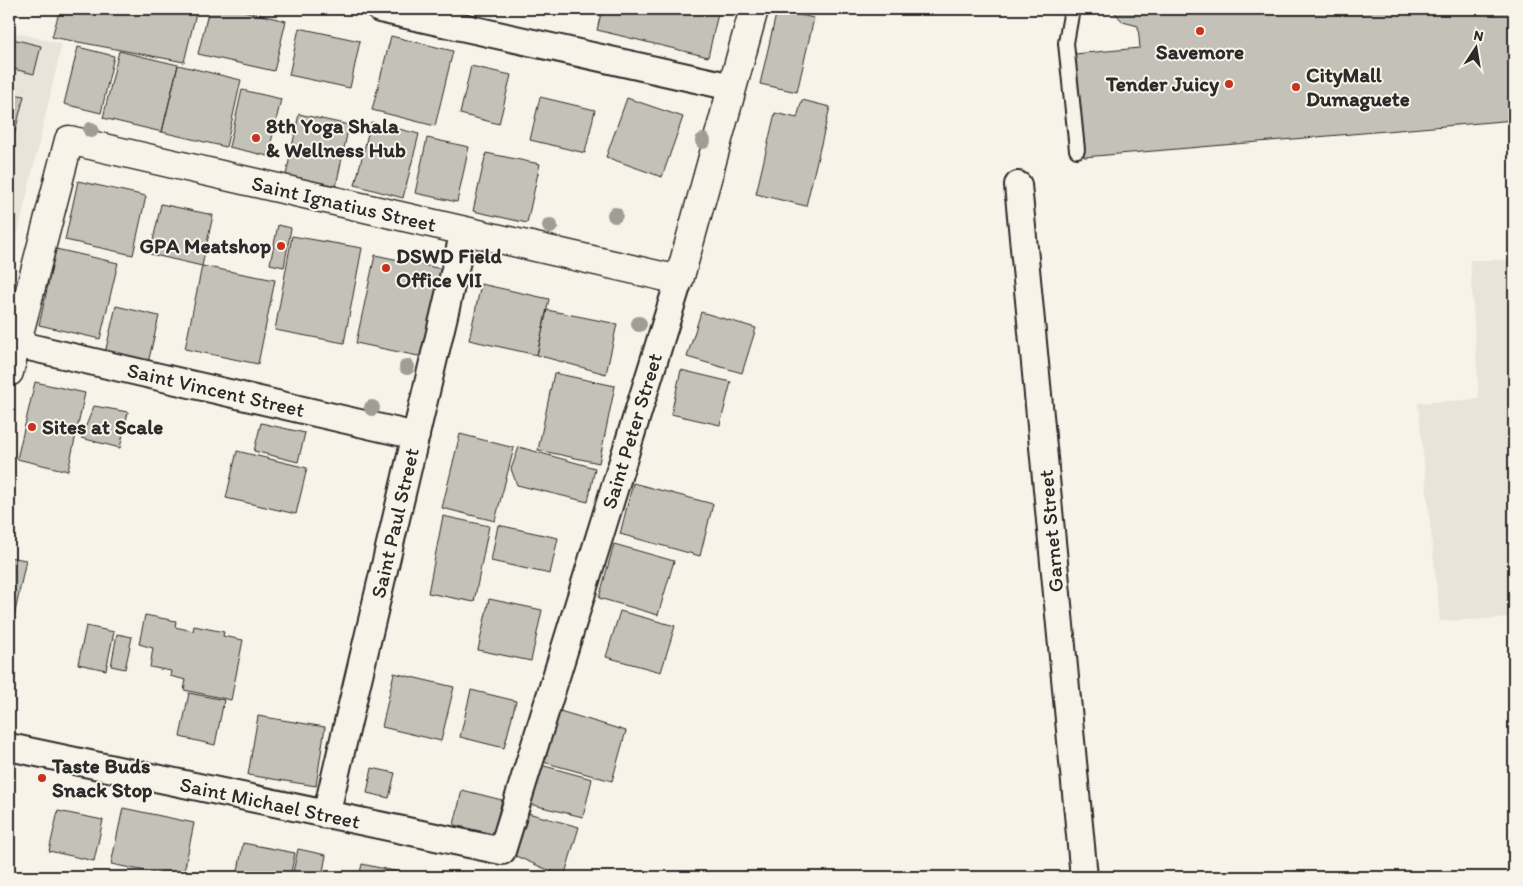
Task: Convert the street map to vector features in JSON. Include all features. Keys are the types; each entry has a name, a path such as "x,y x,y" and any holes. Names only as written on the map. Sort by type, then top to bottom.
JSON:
{"street":[{"path":"380,9 732,87"},
{"name":"Saint Peter Street","path":"502,851 678,280 754,9"},
{"name":"Saint Ignatius Street","path":"16,344 69,140 678,280"},
{"name":"Garnet Street","path":"1018,185 1084,877"},
{"name":"Saint Paul Street","path":"326,815 464,232"},
{"path":"9,372 16,344"},
{"name":"Saint Vincent Street","path":"16,344 416,436"},
{"name":"Saint Michael Street","path":"9,747 502,851"}],"lane":[{"path":"1072,9 1066,43 1077,150"}],"shaded area":[{"path":"9,31 62,44 9,272"},
{"path":"1470,260 1514,260 1514,618 1440,621 1418,403 1479,399"}],"building":[{"path":"60,9 197,9 184,62 52,37"},
{"path":"209,9 236,9 286,21 274,71 198,54"},
{"path":"602,9 719,9 708,57 597,30"},
{"name":"CityMall Dumaguete","path":"1115,9 1514,9 1514,120 1084,157 1074,54 1140,48 1138,26 1123,22 1115,13"},
{"path":"777,10 814,18 797,92 760,84"},
{"path":"299,28 360,41 350,88 289,75"},
{"path":"391,36 453,51 435,126 372,110"},
{"path":"9,38 41,46 34,74 9,68"},
{"path":"78,47 114,56 101,113 64,104"},
{"path":"119,51 178,65 162,132 103,118"},
{"path":"178,65 241,80 226,147 162,132"},
{"path":"471,66 511,75 499,124 460,114"},
{"name":"8th Yoga Shala & Wellness Hub","path":"242,90 281,99 268,156 229,147"},
{"path":"9,93 24,96 11,148 9,147"},
{"path":"540,97 595,110 585,153 530,140"},
{"path":"627,98 683,117 662,177 606,157"},
{"path":"802,100 830,107 806,206 756,194 775,113 797,118"},
{"path":"299,114 349,125 336,186 286,175"},
{"path":"371,122 419,134 403,198 355,185"},
{"path":"427,138 469,147 457,202 415,193"},
{"path":"486,153 540,164 527,223 473,211"},
{"path":"78,181 146,196 133,255 65,240"},
{"path":"161,204 213,215 202,266 150,254"},
{"name":"GPA Meatshop","path":"278,225 291,228 284,267 270,264"},
{"path":"292,236 362,248 344,343 275,330"},
{"path":"56,249 118,263 100,339 39,325"},
{"path":"375,255 442,269 423,357 356,343"},
{"path":"202,266 275,280 258,364 185,349"},
{"path":"481,284 549,299 537,355 469,340"},
{"path":"116,306 159,316 148,363 105,353"},
{"path":"547,310 617,324 606,374 537,355"},
{"path":"701,312 756,328 742,373 687,357"},
{"path":"681,370 731,382 720,425 671,414"},
{"path":"554,373 615,386 599,463 538,450"},
{"path":"35,382 85,393 68,471 17,459"},
{"path":"94,406 128,412 120,448 81,438"},
{"path":"261,423 305,433 298,462 254,451"},
{"path":"460,434 514,448 495,521 442,508"},
{"path":"519,447 595,468 588,502 517,485 511,469"},
{"path":"237,451 307,468 296,514 226,498"},
{"path":"633,483 713,504 700,556 620,534"},
{"path":"443,516 489,526 474,602 428,593"},
{"path":"498,525 558,538 550,574 491,561"},
{"path":"614,544 674,561 658,615 599,598"},
{"path":"9,557 26,560 9,641"},
{"path":"489,599 542,610 531,661 478,650"},
{"path":"620,611 675,626 661,672 606,657"},
{"path":"145,615 176,621 175,627 193,631 194,626 224,632 223,636 243,640 231,700 184,690 186,680 170,676 171,671 150,667 153,648 139,644"},
{"path":"86,626 114,632 106,670 78,664"},
{"path":"117,634 132,637 125,669 111,666"},
{"path":"394,673 454,687 441,741 382,727"},
{"path":"471,690 516,701 504,748 460,737"},
{"path":"189,693 224,700 215,745 180,737"},
{"path":"550,708 626,731 612,781 536,760"},
{"path":"258,716 325,727 316,786 248,775"},
{"path":"537,764 592,779 583,817 525,803"},
{"path":"372,768 395,773 389,798 367,793"},
{"path":"462,790 502,800 493,834 454,825"},
{"path":"123,808 194,823 183,877 111,864"},
{"path":"58,811 103,820 94,861 49,851"},
{"path":"524,812 579,827 564,877 511,854"},
{"path":"243,843 295,853 290,877 237,877"},
{"path":"298,849 326,855 322,877 292,877"},
{"path":"362,864 417,876 417,877 359,877"},
{"path":"22,869 58,877 20,877"}],"place":[{"name":"Savemore","path":"1200,31"},
{"name":"Tender Juicy","path":"1229,84"},
{"name":"CityMall Dumaguete","path":"1296,87"},
{"name":"8th Yoga Shala & Wellness Hub","path":"256,138"},
{"name":"GPA Meatshop","path":"281,246"},
{"name":"DSWD Field Office VII","path":"386,268"},
{"name":"Sites at Scale","path":"32,427"},
{"name":"Taste Buds Snack Stop","path":"42,778"}]}
